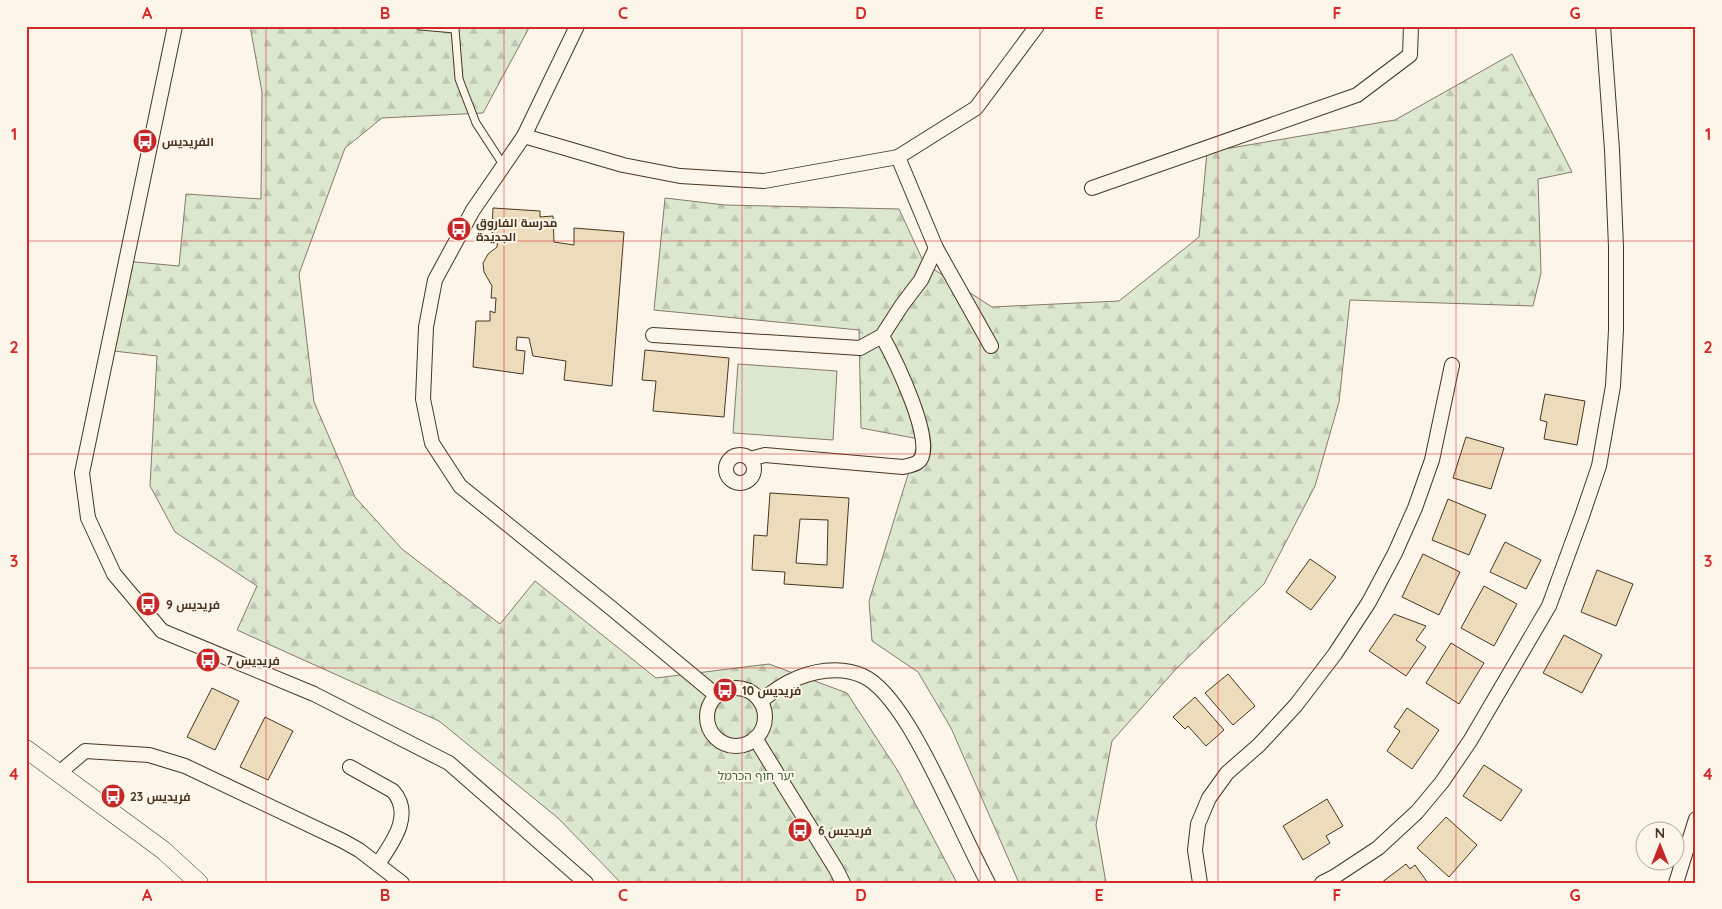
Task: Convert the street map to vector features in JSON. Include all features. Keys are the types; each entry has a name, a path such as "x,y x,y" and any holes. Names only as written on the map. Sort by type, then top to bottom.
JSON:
{"street":[{"path":"175,26 82,473 88,518 114,574 162,631 314,694 450,763 586,883"},
{"path":"577,26 524,136 473,210 435,280 426,327 423,399 432,443 460,486 716,695"},
{"path":"524,136 623,165 680,176 755,181 898,157 976,108 1037,26"},
{"path":"1092,188 1357,95 1410,56 1411,26"},
{"path":"1322,883 1378,848 1417,812 1442,782 1470,741 1549,606 1599,466 1613,386 1616,330 1616,247 1612,150 1603,26"},
{"path":"898,157 936,248 990,346"},
{"path":"653,335 860,348 882,336 921,280 936,248"},
{"path":"750,459 765,456 903,467 918,462 921,458 923,447 918,415 882,336"},
{"path":"1200,883 1195,850 1198,824 1209,798 1227,773 1259,745 1296,705 1335,654 1369,602 1395,553 1415,508 1432,460 1452,365"},
{"path":"760,701 788,682 808,674 824,671 843,671 863,676 878,687 895,706 916,738 988,883"},
{"path":"745,689 754,694 760,701 764,710 764,720 762,730 756,738 739,746 721,742 714,736 709,728 707,710 710,702 716,695 725,690 745,689"},
{"path":"756,738 843,883"},
{"path":"26,748 163,850 199,883"},
{"path":"59,773 85,751 149,755 168,760 185,766 343,841 378,864 402,883"},
{"path":"350,767 393,791 400,805 402,820 400,829 378,864"},
{"path":"1676,883 1695,825"}],"lane":[{"path":"420,26 455,29 459,79 476,123 504,166"}],"green space":[{"name":"יער חוף הכרמל","path":"250,26 530,26 483,113 382,118 345,148 299,274 314,402 355,497 402,549 500,624 535,581 656,678 769,664 847,693 898,771 957,883 621,883 558,818 439,721 237,630 257,586 175,532 150,486 157,356 105,350 125,261 179,266 186,194 261,199 262,92"},
{"path":"1512,54 1572,172 1538,179 1541,273 1533,306 1350,300 1339,402 1315,486 1264,584 1176,669 1112,741 1096,825 1106,883 1019,883 951,728 918,672 872,641 869,601 919,439 861,428 859,330 654,310 665,198 725,205 899,209 924,263 992,307 1119,301 1199,237 1207,152 1395,120"},
{"path":"738,364 837,371 833,440 733,433"}],"building":[{"path":"493,208 540,211 540,217 553,216 554,242 574,245 574,228 624,232 612,386 564,380 566,361 533,356 529,338 517,337 516,350 525,351 523,374 473,367 476,321 490,321 490,311 495,313 496,298 491,298 492,286 484,272 483,263 488,254 497,247 498,234 492,233"},
{"path":"645,350 729,358 724,417 653,411 656,381 642,380"},
{"path":"1545,394 1585,401 1577,445 1544,439 1547,422 1540,420"},
{"path":"1466,437 1504,448 1491,489 1453,478"},
{"path":"770,493 849,498 843,588 784,584 785,572 752,570 754,535 767,536","holes":["800,519 828,520 827,565 796,563"]},
{"path":"1448,499 1486,515 1469,555 1432,540"},
{"path":"1505,542 1541,560 1526,589 1490,572"},
{"path":"1423,554 1460,572 1439,615 1402,597"},
{"path":"1310,559 1336,577 1311,610 1286,592"},
{"path":"1597,570 1633,584 1616,626 1581,612"},
{"path":"1484,586 1517,604 1494,646 1461,628"},
{"path":"1394,614 1426,626 1416,640 1426,647 1406,676 1369,651"},
{"path":"1564,635 1602,655 1582,693 1543,673"},
{"path":"1451,643 1484,663 1459,704 1426,683"},
{"path":"1228,674 1255,706 1233,725 1205,693"},
{"path":"212,688 239,701 215,750 187,737"},
{"path":"1195,697 1224,730 1206,746 1188,726 1185,729 1173,717"},
{"path":"1407,708 1439,730 1412,769 1387,751 1400,731 1394,727"},
{"path":"265,717 293,731 268,780 240,767"},
{"path":"1484,765 1522,790 1501,821 1463,796"},
{"path":"1327,799 1343,826 1326,836 1330,843 1303,860 1283,826"},
{"path":"1446,817 1477,845 1449,877 1417,848"},
{"path":"1406,864 1410,869 1415,865 1428,883 1381,883"}],"place":[{"name":"الفريديس","path":"145,141"},
{"name":"مدرسة الفاروق الجديدة","path":"459,229"},
{"name":"فريديس 9","path":"148,604"},
{"name":"فريديس 7","path":"208,660"},
{"name":"فريديس 10","path":"725,690"},
{"name":"فريديس 23","path":"113,796"},
{"name":"فريديس 6","path":"800,830"}]}
